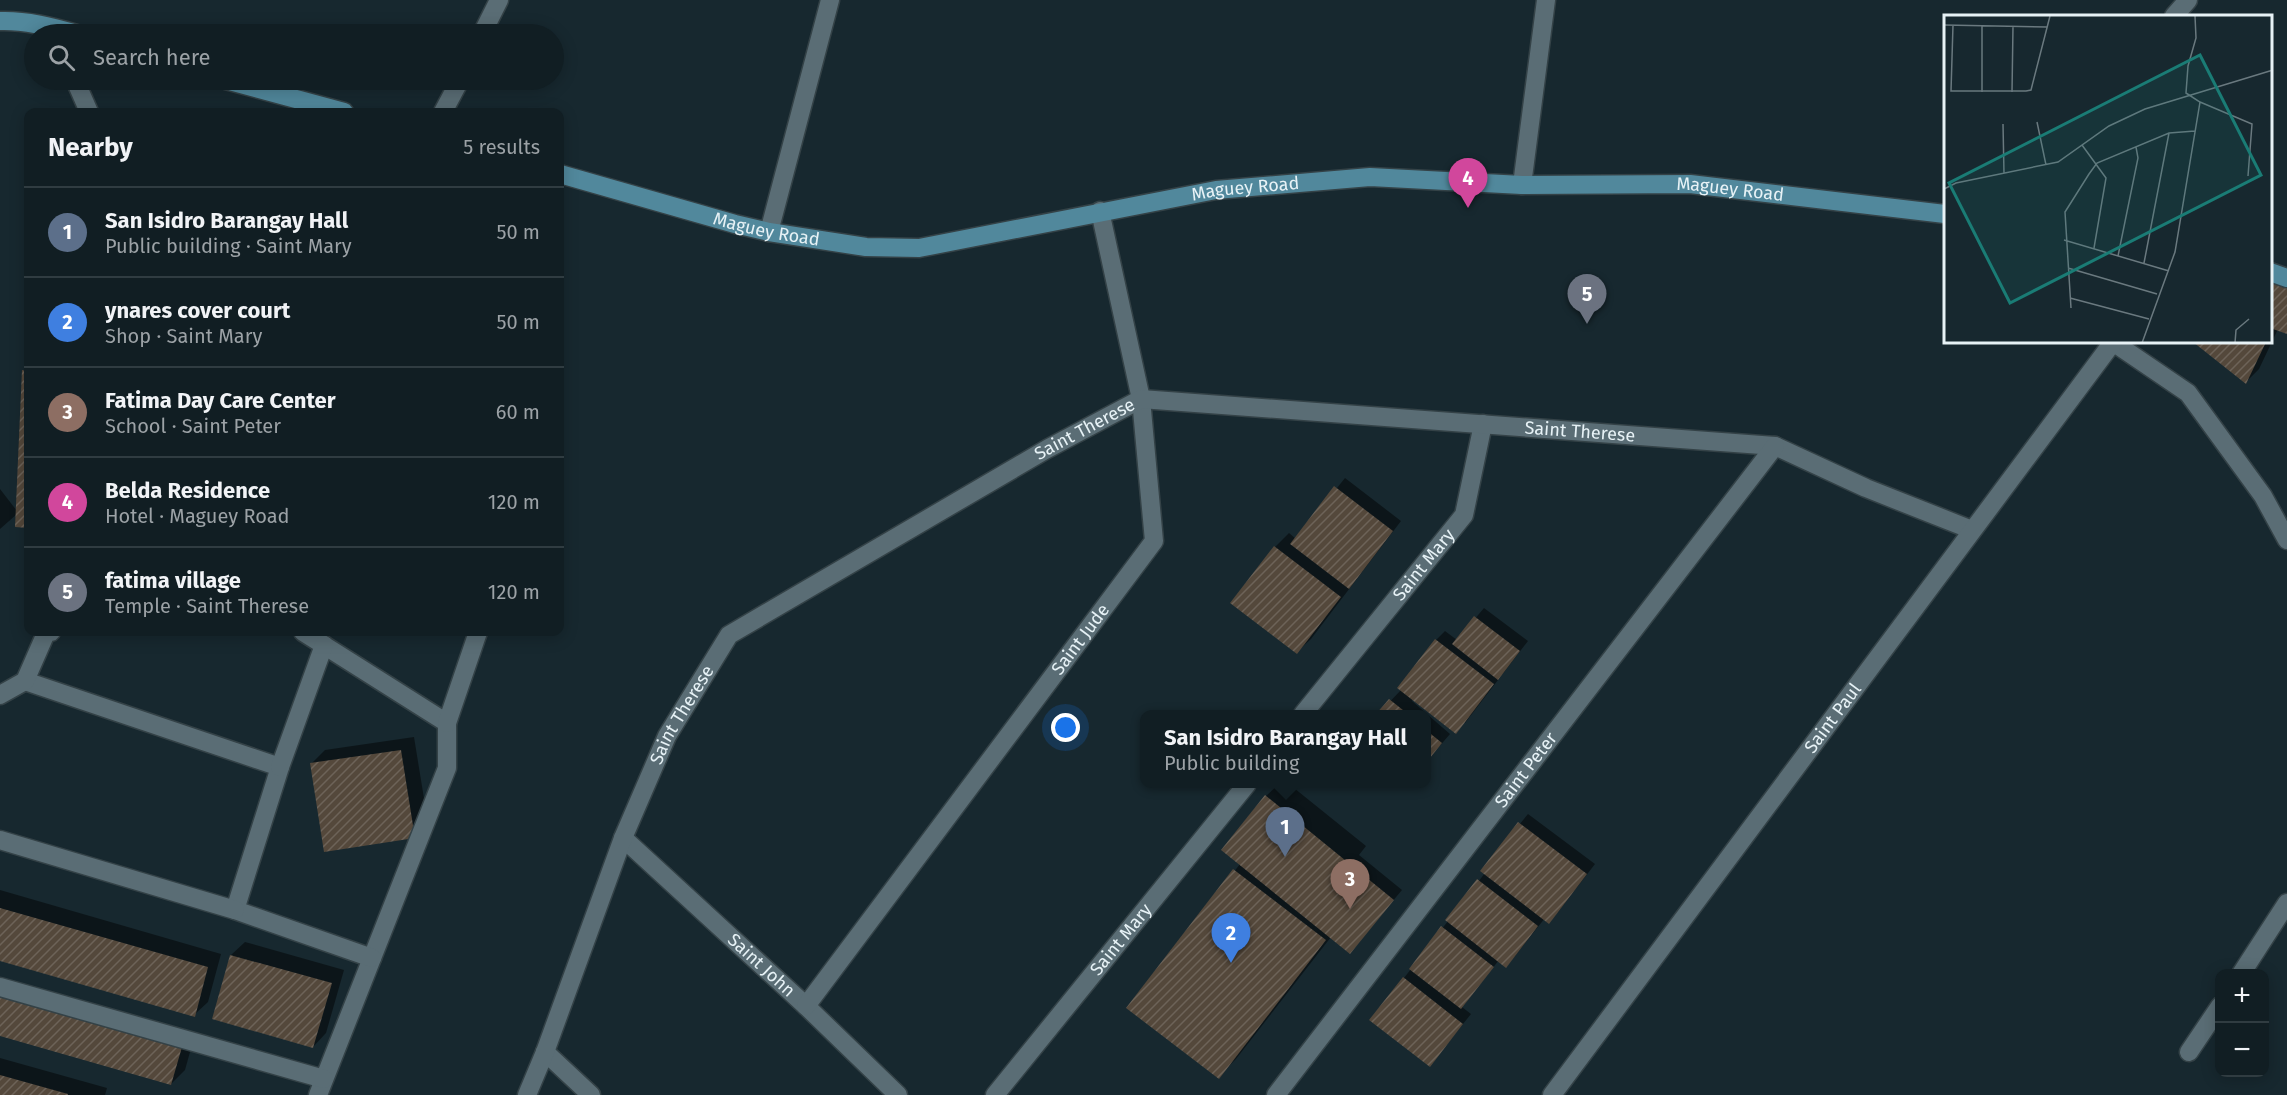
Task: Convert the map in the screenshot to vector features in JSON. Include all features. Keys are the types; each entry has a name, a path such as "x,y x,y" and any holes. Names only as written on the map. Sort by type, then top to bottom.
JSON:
{"street":[{"path":"487,24 499,0"},
{"path":"769,232 830,0"},
{"path":"1522,186 1546,0"},
{"path":"2175,15 2188,0"},
{"path":"0,21 11,20 27,24"},
{"path":"79,90 86,108"},
{"path":"263,90 329,108"},
{"path":"445,108 455,90"},
{"name":"Maguey Road","path":"564,175 769,232 866,247 919,248 1216,190 1370,177 1522,186 1690,184 1944,214"},
{"name":"Saint Jude","path":"806,1006 1154,542 1141,399 1100,211"},
{"path":"2272,272 2287,278"},
{"name":"Saint Paul","path":"1552,1095 2112,344"},
{"path":"2116,344 2188,393 2263,496 2287,540"},
{"name":"Saint Therese","path":"527,1095 545,1052 623,838 667,736 729,635 1047,449 1141,399 1775,446 1866,488 1972,530"},
{"name":"Saint Mary","path":"1306,710 1464,515 1483,424"},
{"name":"Saint Peter","path":"1276,1095 1775,446"},
{"path":"0,695 25,681 45,636"},
{"path":"309,636 447,723"},
{"path":"0,987 321,1087 447,768 447,723 477,636"},
{"path":"235,910 280,767 324,645"},
{"path":"25,681 280,767"},
{"name":"Saint Mary","path":"995,1095 1243,788"},
{"name":"Saint John","path":"623,838 806,1006 897,1095"},
{"path":"0,840 235,910 372,958"},
{"path":"2244,969 2287,903"},
{"path":"2189,1052 2215,1013"},
{"path":"545,1052 591,1095"}],"building":[{"path":"2272,282 2287,286 2287,334 2272,329"},
{"path":"2196,344 2265,344 2246,384"},
{"path":"22,370 24,370 24,528 15,527"},
{"path":"1334,486 1393,531 1349,589 1290,544"},
{"path":"1274,546 1341,597 1297,654 1230,603"},
{"path":"1474,616 1520,651 1498,680 1452,644"},
{"path":"1435,639 1494,684 1456,734 1431,715 1431,710 1425,710 1397,688"},
{"path":"1389,699 1403,710 1379,710"},
{"path":"1431,734 1442,743 1431,757"},
{"path":"401,750 415,838 324,852 310,763"},
{"path":"1265,795 1394,900 1350,954 1221,850"},
{"path":"1518,822 1587,874 1549,924 1480,871"},
{"path":"1233,869 1326,940 1219,1079 1126,1008"},
{"path":"1477,879 1538,926 1506,968 1445,920"},
{"path":"0,908 208,967 195,1017 0,961"},
{"path":"1441,926 1494,967 1461,1009 1409,969"},
{"path":"230,955 332,983 313,1048 212,1019"},
{"path":"1403,977 1463,1024 1430,1067 1369,1020"},
{"path":"0,995 182,1047 171,1085 0,1036"},
{"path":"0,1075 68,1094 68,1095 0,1095"}],"place":[{"name":"Belda Residence","path":"1468,208"},
{"name":"fatima village","path":"1587,324"},
{"name":"San Isidro Barangay Hall","path":"1285,857"},
{"name":"Fatima Day Care Center","path":"1350,909"},
{"name":"ynares cover court","path":"1231,963"}]}
